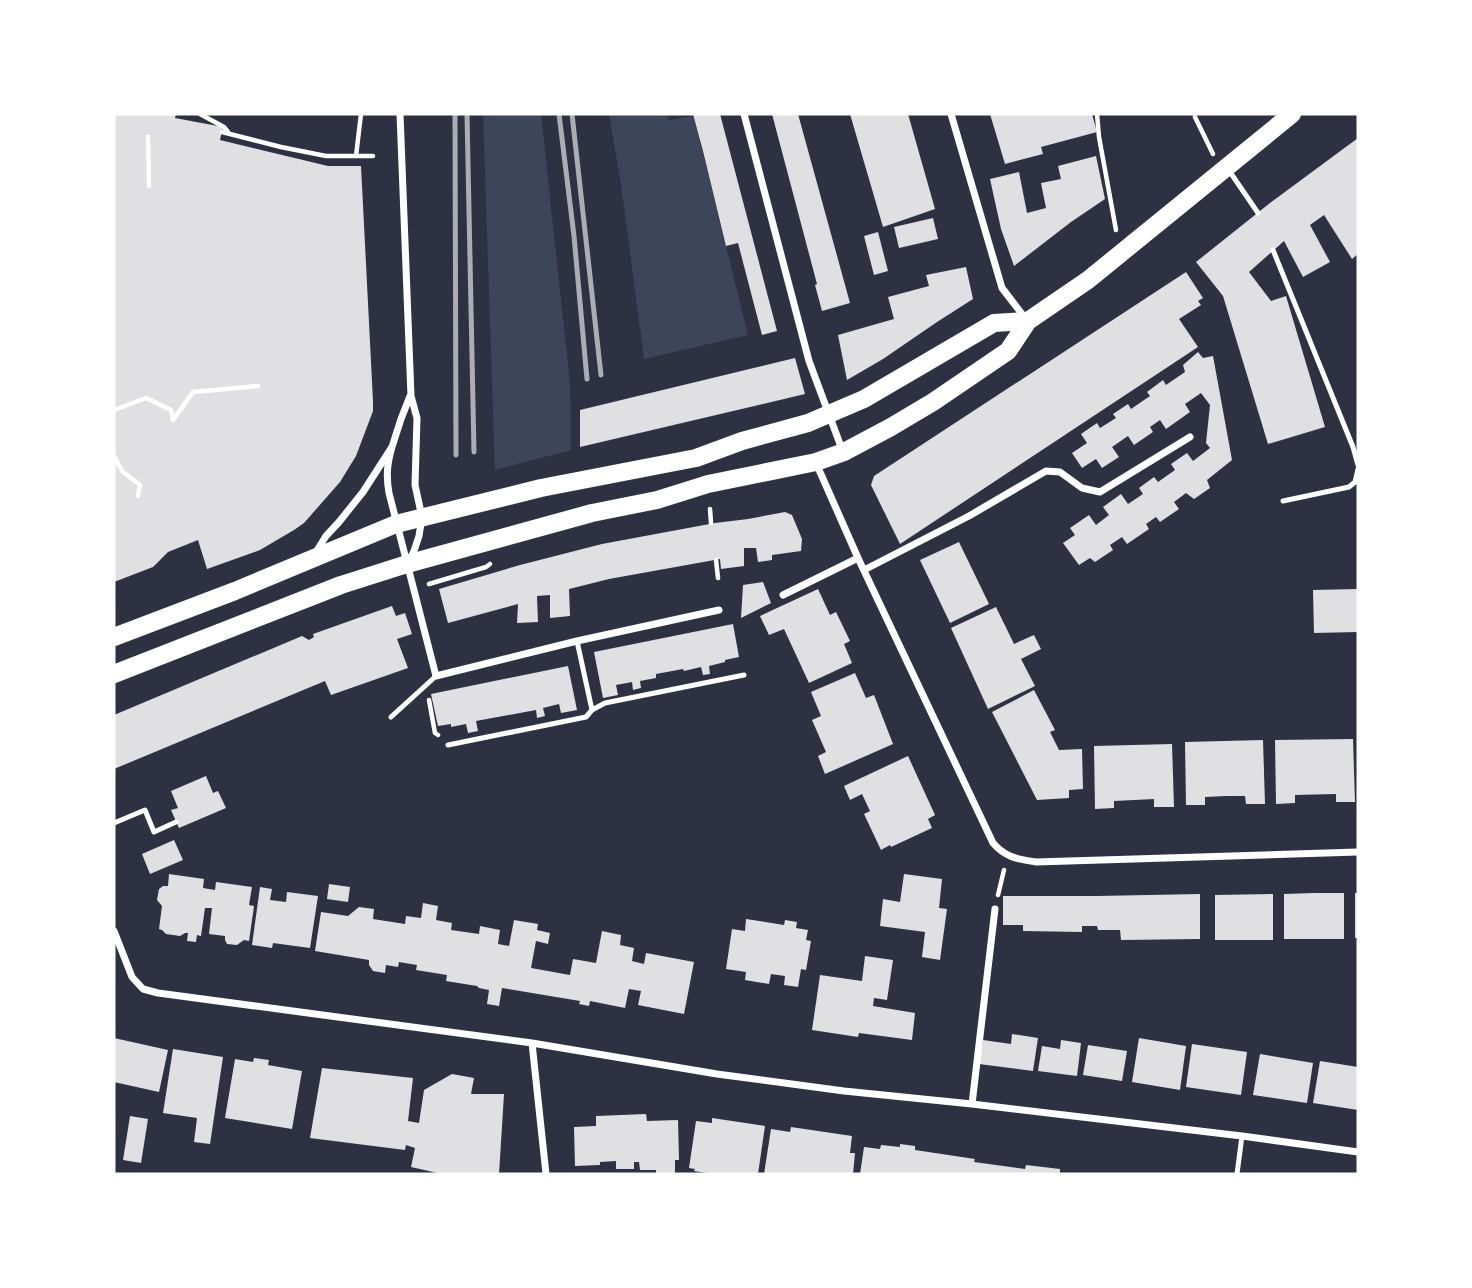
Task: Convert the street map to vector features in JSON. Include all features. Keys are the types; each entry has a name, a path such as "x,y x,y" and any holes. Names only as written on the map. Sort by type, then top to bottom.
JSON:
{"highway":[{"path":"114,674 341,584 578,517 708,484 816,463 844,452 933,402 1008,351 1028,321 1088,280 1292,114"},
{"path":"114,637 235,591 396,524 541,488 696,458 742,441 830,415 864,399 994,323 1028,321"}],"street":[{"path":"400,114 411,396 417,418 415,485 422,517 419,536 407,564"},
{"path":"744,114 809,361 844,452"},
{"path":"951,114 1002,288 1028,321"},
{"path":"411,396 392,447 386,478 436,676 719,610"},
{"path":"864,570 969,516 1046,471 1060,472 1082,488 1100,492 1190,437"},
{"path":"312,559 326,536 363,492 392,447"},
{"path":"816,463 858,558 993,843 1000,852 1036,862 1358,852"},
{"path":"783,594 858,558"},
{"path":"972,1104 995,909"},
{"path":"114,931 132,977 143,989 158,993 532,1043 716,1074 844,1091 1242,1136 1358,1152"},
{"path":"532,1043 545,1174"}],"lane":[{"path":"1223,168 1258,213"},
{"path":"1273,250 1353,447 1358,467 1355,482 1349,487 1283,501"},
{"path":"577,641 592,710"},
{"path":"448,744 586,717 605,703 744,675"},
{"path":"391,717 436,676"},
{"path":"114,823 145,810 154,832 176,822"},
{"path":"1237,1174 1242,1136"}],"path":[{"path":"200,114 224,127 230,134"},
{"path":"356,156 361,114"},
{"path":"1097,114 1121,252"},
{"path":"1195,117 1223,168"},
{"path":"222,132 326,156 373,156"},
{"path":"148,137 149,186"},
{"path":"114,411 146,398 171,410 173,420 193,392 258,386"},
{"path":"114,456 121,471 141,485 138,496"},
{"path":"710,509 711,523"},
{"path":"716,560 718,579"},
{"path":"427,585 486,567 494,562"},
{"path":"428,696 435,733"},
{"path":"995,909 1007,855"}],"shaded area":[{"path":"483,114 541,114 570,383 571,450 495,470"},
{"path":"609,114 668,114 669,120 694,116 748,335 644,359"}],"building":[{"path":"114,114 176,114 175,118 223,127 220,140 328,166 361,166 373,411 356,456 340,482 304,523 294,530 260,550 207,569 198,540 168,552 153,567 114,582"},
{"path":"693,114 720,114 777,331 762,335 738,243 726,246"},
{"path":"772,114 798,114 850,303 822,311"},
{"path":"850,114 908,114 935,209 883,227"},
{"path":"990,114 1092,114 1097,132 1041,147 1043,154 1005,164"},
{"path":"1358,138 1358,254 1352,259 1324,215 1310,225 1330,262 1303,277 1284,241 1249,272 1271,301 1286,296 1325,427 1268,444 1223,296 1196,262"},
{"path":"1096,156 1105,199 1014,266 1001,229 990,179 1019,172 1027,213 1046,208 1041,183 1061,179 1058,166"},
{"path":"933,218 938,239 899,248 894,227"},
{"path":"878,232 888,271 874,275 864,236"},
{"path":"966,267 973,299 847,380 838,335 894,319 888,297 929,286 926,275"},
{"path":"1186,272 1203,298 1198,301 1201,305 1179,319 1198,347 900,544 871,485 874,476"},
{"path":"1198,352 1203,358 1213,356 1232,460 1207,480 1210,488 1194,499 1186,493 1174,502 1179,509 1160,522 1156,517 1146,524 1149,529 1127,544 1122,537 1110,545 1113,550 1095,562 1090,558 1079,565 1063,543 1075,535 1070,528 1089,515 1096,525 1109,515 1103,507 1121,494 1128,504 1143,494 1139,488 1154,477 1158,482 1175,470 1171,464 1187,453 1193,461 1210,448 1206,443 1210,405 1201,393 1185,404 1190,412 1166,429 1160,420 1150,427 1153,432 1134,445 1128,436 1112,447 1119,457 1102,468 1096,459 1082,468 1072,453 1087,443 1081,434 1097,423 1100,428 1116,418 1113,414 1128,404 1131,409 1150,396 1147,392 1163,380 1166,385 1185,372 1183,365"},
{"path":"795,358 805,394 580,447 580,410"},
{"path":"785,512 792,515 802,539 801,551 772,555 772,560 758,562 756,548 744,548 744,566 721,569 720,559 569,589 570,616 550,618 550,595 537,596 538,622 517,623 518,604 448,623 439,589 602,544"},
{"path":"959,542 989,604 950,623 920,560"},
{"path":"763,582 771,603 741,618 743,585"},
{"path":"818,589 830,615 836,612 850,641 844,644 852,663 809,683 784,629 769,635 760,616"},
{"path":"1358,589 1358,632 1314,633 1313,590"},
{"path":"392,606 396,616 405,613 412,634 397,639 408,668 331,695 325,681 114,769 114,715 302,636 309,640 314,637 313,634"},
{"path":"996,607 1014,644 1034,635 1041,649 1021,659 1035,686 988,709 951,628"},
{"path":"733,624 739,657 709,666 710,674 703,675 701,667 656,674 656,678 640,681 641,688 633,690 632,682 616,685 618,695 603,698 594,652"},
{"path":"568,666 577,710 561,713 559,704 543,708 545,716 537,718 536,710 476,721 478,731 468,733 466,724 438,726 431,694"},
{"path":"855,673 866,698 874,695 893,744 825,774 818,756 826,752 812,720 821,716 811,692"},
{"path":"1034,690 1055,730 1050,732 1059,750 1082,749 1083,789 1069,790 1069,798 1037,800 992,712"},
{"path":"1353,739 1355,802 1336,802 1336,794 1295,795 1295,803 1276,804 1275,740"},
{"path":"1263,740 1265,804 1246,804 1245,796 1226,796 1205,797 1205,805 1186,805 1185,742"},
{"path":"1172,744 1174,807 1154,807 1154,799 1114,801 1114,808 1095,809 1094,746"},
{"path":"908,756 935,815 928,819 932,828 881,850 864,814 870,811 862,794 850,800 844,786"},
{"path":"206,776 213,793 218,791 226,808 179,828 171,810 178,808 171,791"},
{"path":"174,840 183,860 150,874 142,854"},
{"path":"169,874 204,879 203,888 215,890 216,882 252,887 249,905 254,906 249,941 244,940 237,945 227,944 225,936 209,934 212,908 205,908 201,936 197,935 196,942 187,941 188,933 180,936 166,934 159,929 162,906 157,900 159,889 168,886"},
{"path":"904,874 942,879 939,908 947,909 940,960 922,957 925,932 880,926 883,899 900,902"},
{"path":"329,884 350,887 348,902 327,899"},
{"path":"260,887 272,889 270,900 286,902 287,892 318,896 310,948 273,943 272,948 252,945"},
{"path":"1344,893 1344,939 1284,939 1284,894"},
{"path":"1355,893 1358,893 1358,938 1355,938"},
{"path":"1200,894 1200,939 1121,940 1120,930 1098,930 1097,926 1082,926 1082,932 1023,931 1023,925 1003,925 1003,896"},
{"path":"1273,894 1273,940 1215,940 1215,895"},
{"path":"423,903 438,906 436,920 452,923 451,930 479,934 480,926 500,930 498,944 509,946 514,920 538,924 537,930 550,933 548,944 536,941 531,968 570,975 573,959 596,963 602,931 621,935 620,945 634,948 632,961 644,964 646,953 694,962 684,1014 638,1005 641,991 629,989 625,1008 590,1001 589,1006 579,1004 580,1001 502,988 499,1006 487,1004 489,990 446,981 447,975 416,970 417,965 399,962 398,967 386,965 385,973 373,971 369,960 315,951 321,912 348,916 359,907 374,909 373,919 405,924 406,916 421,918"},
{"path":"746,919 784,925 785,920 797,922 796,928 808,930 806,940 811,941 806,970 801,969 798,987 784,985 785,976 771,974 769,984 745,980 746,972 726,969 732,929 745,931"},
{"path":"865,956 893,960 887,1000 874,998 873,1006 915,1013 912,1040 859,1033 858,1037 812,1030 820,975 862,981"},
{"path":"1012,1034 1038,1038 1033,1071 979,1064 983,1040 1011,1044"},
{"path":"114,1038 168,1050 159,1092 114,1082"},
{"path":"1139,1038 1186,1046 1180,1090 1132,1082"},
{"path":"1061,1040 1081,1043 1077,1076 1038,1071 1042,1046 1060,1049"},
{"path":"1192,1044 1247,1052 1241,1095 1186,1087"},
{"path":"1088,1045 1127,1051 1122,1081 1083,1075"},
{"path":"173,1049 223,1057 210,1144 194,1142 197,1118 163,1113"},
{"path":"1260,1054 1313,1063 1307,1103 1253,1095"},
{"path":"254,1058 269,1060 268,1065 302,1071 292,1129 225,1118 235,1059 253,1062"},
{"path":"1320,1061 1358,1067 1358,1110 1313,1103"},
{"path":"322,1068 413,1078 408,1121 419,1123 424,1090 452,1074 474,1078 471,1094 504,1094 499,1174 442,1174 411,1167 415,1148 406,1145 405,1150 310,1138"},
{"path":"646,1114 647,1121 678,1120 679,1160 675,1160 675,1174 656,1174 656,1170 640,1170 639,1162 634,1162 634,1169 616,1169 616,1161 575,1166 574,1127 596,1126 596,1116"},
{"path":"130,1116 148,1119 141,1163 123,1160"},
{"path":"712,1118 765,1126 758,1174 713,1174 689,1168 696,1121 712,1123"},
{"path":"791,1127 852,1136 850,1153 855,1153 853,1174 764,1174 771,1129 790,1132"},
{"path":"900,1144 915,1146 915,1150 975,1159 974,1162 1025,1169 1026,1165 1060,1169 1060,1174 860,1174 864,1147 880,1149 881,1145 900,1147"}],"railway":[{"path":"455,114 456,455"},
{"path":"467,114 474,452"},
{"path":"559,114 587,379"},
{"path":"572,114 601,375"}]}
